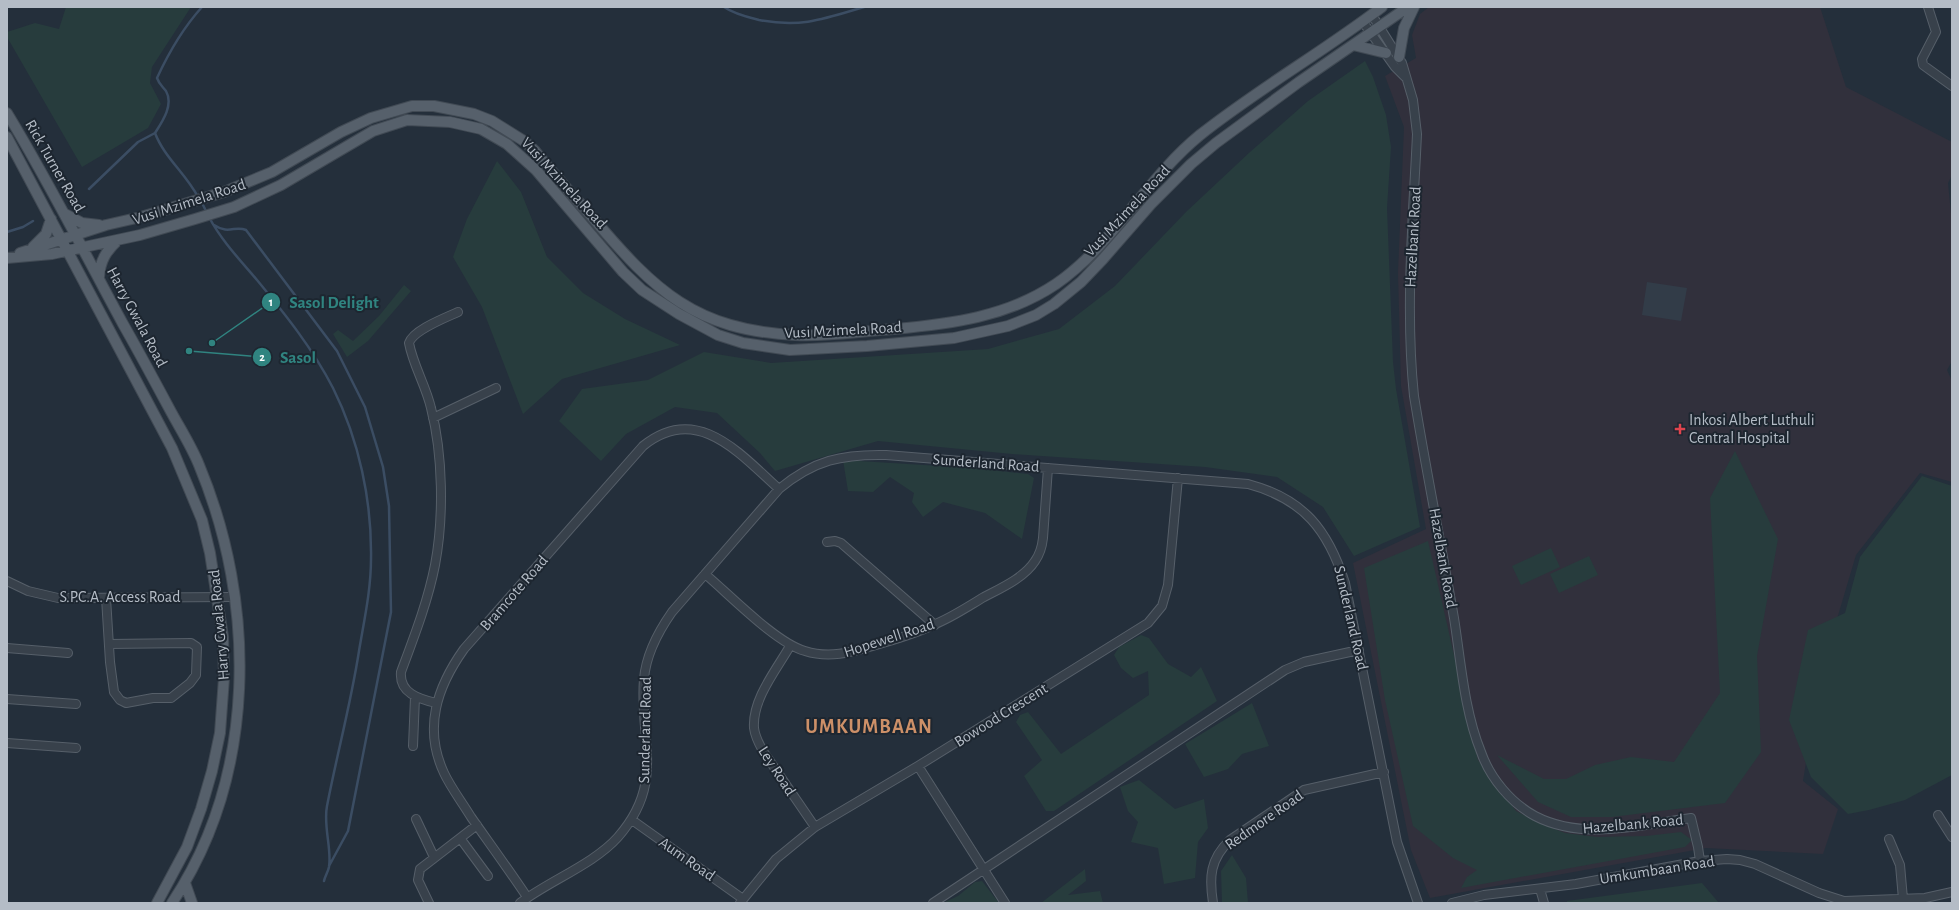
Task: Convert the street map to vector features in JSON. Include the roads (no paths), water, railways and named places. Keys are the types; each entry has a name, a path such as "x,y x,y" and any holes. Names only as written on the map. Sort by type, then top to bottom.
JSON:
{"main road":[{"name":"Vusi Mzimela Road","path":"8,258 76,234 224,192 272,172 341,132 371,118 412,106 434,106 474,114 492,121 524,141 536,151 634,265 673,299 706,317 757,332 796,335 950,323 978,318 1019,305 1056,283 1099,247 1158,178 1200,136 1363,22 1382,7"},
{"name":"Vusi Mzimela Road","path":"8,258 52,254 83,246 118,240 234,207 296,177 373,131 407,120 450,122 481,129 507,144 536,170 623,272 642,290 679,314 718,335 743,343 790,350 867,346 954,338 1008,326 1036,315 1054,304 1081,282 1151,204 1191,164 1216,143 1408,7"},
{"path":"1399,57 1404,28 1414,7"},
{"path":"1353,45 1386,54"},
{"name":"Rick Turner Road","path":"7,113 83,246"},
{"name":"Rick Turner Road","path":"7,137 68,250"},
{"path":"65,214 82,223 106,225"},
{"path":"31,249 46,234 51,219"},
{"path":"99,279 101,260 110,246 118,240"},
{"name":"Harry Gwala Road","path":"83,246 99,279 198,462 220,523 235,597 239,677 238,716 231,761 221,796 201,854 172,903"},
{"name":"Harry Gwala Road","path":"68,250 145,395 189,485 202,520 210,553 223,636 224,678 220,733 212,771 201,809 187,847 157,903"},
{"path":"185,883 192,903"}],"street":[{"path":"1928,7 1936,32 1922,59 1923,64 1952,86"},
{"name":"Hazelbank Road","path":"1372,15 1375,30 1386,54 1398,71 1405,76"},
{"name":"Hazelbank Road","path":"1363,22 1375,30 1399,57 1413,100 1417,134 1409,317 1410,361 1414,396 1466,695 1481,753 1489,770 1512,798 1535,816 1552,823 1585,830 1691,818 1700,861"},
{"path":"436,703 415,697 405,688 401,676 427,597 438,550 440,500 436,435 433,418 408,343 410,338 421,330 458,312"},
{"path":"433,418 496,388"},
{"name":"Bramcote Road","path":"527,897 452,788 440,762 434,730 436,703 452,666 464,649 650,440 670,431 681,429 695,429 708,433 725,442 780,489"},
{"name":"Sunderland Road","path":"520,903 527,897 601,852 616,839 632,820 647,779 644,678 649,655 660,630 672,612 780,489 793,478 821,463 838,457 858,454 1248,484 1262,488 1288,501 1313,521 1332,548 1345,583 1397,842 1418,903"},
{"name":"Hopewell Road","path":"705,574 790,646 818,654 841,654 913,634 935,625 1013,581 1026,572 1035,561 1041,550 1043,538 1048,468"},
{"name":"Bowood Crescent","path":"741,901 776,859 815,828 918,766 1136,630 1154,617 1162,606 1168,585 1178,478"},
{"path":"827,542 835,541 842,543 935,625"},
{"name":"S.P.C.A. Access Road","path":"7,581 28,591 44,596 58,598 235,597"},
{"path":"106,598 109,644 114,692 120,700 126,703 153,698 171,698 190,683 196,675 197,647 191,643 109,644"},
{"name":"Ley Road","path":"790,646 758,703 754,728 757,740 763,751 815,828"},
{"path":"7,648 68,653"},
{"path":"934,903 1285,670 1304,662 1359,650"},
{"path":"414,746 415,697"},
{"path":"7,699 76,704"},
{"path":"7,743 76,748"},
{"path":"918,766 1005,903"},
{"name":"Redmore Road","path":"1213,903 1211,883 1212,870 1220,850 1230,840 1304,790 1384,772"},
{"path":"1938,814 1952,837"},
{"path":"416,819 434,857"},
{"name":"Aum Road","path":"632,820 741,901"},
{"path":"429,903 418,880 418,875 423,865 477,825"},
{"path":"460,838 488,876"},
{"path":"1889,838 1900,865 1903,899"},
{"name":"Umkumbaan Road","path":"1452,903 1484,895 1540,889 1700,861 1740,860 1755,864 1819,893 1844,901 1939,896 1952,892"},
{"path":"1540,889 1544,903"}],"waterway":[{"path":"198,197 169,158 155,133 166,113 169,102 166,91 157,78 177,41 202,7"},
{"path":"724,7 754,19 788,23 812,21 864,7"},
{"path":"89,189 138,142 155,133"},
{"path":"201,201 207,213"},
{"path":"209,217 225,242 288,319 317,359 333,388 350,428 357,450 366,493 371,537 369,594 352,690 327,806 326,821 330,860 329,869 324,881"},
{"path":"7,232 23,227 33,221"},
{"path":"214,225 228,230 246,230 337,351 365,407 383,467 389,506 391,612 348,831 329,866"}],"place":[{"name":"Sasol Delight","path":"212,343"},
{"name":"Sasol","path":"189,351"},
{"name":"Inkosi Albert Luthuli Central Hospital","path":"1680,429"}],"district":[{"name":"UMKUMBAAN","path":"869,727"}]}
